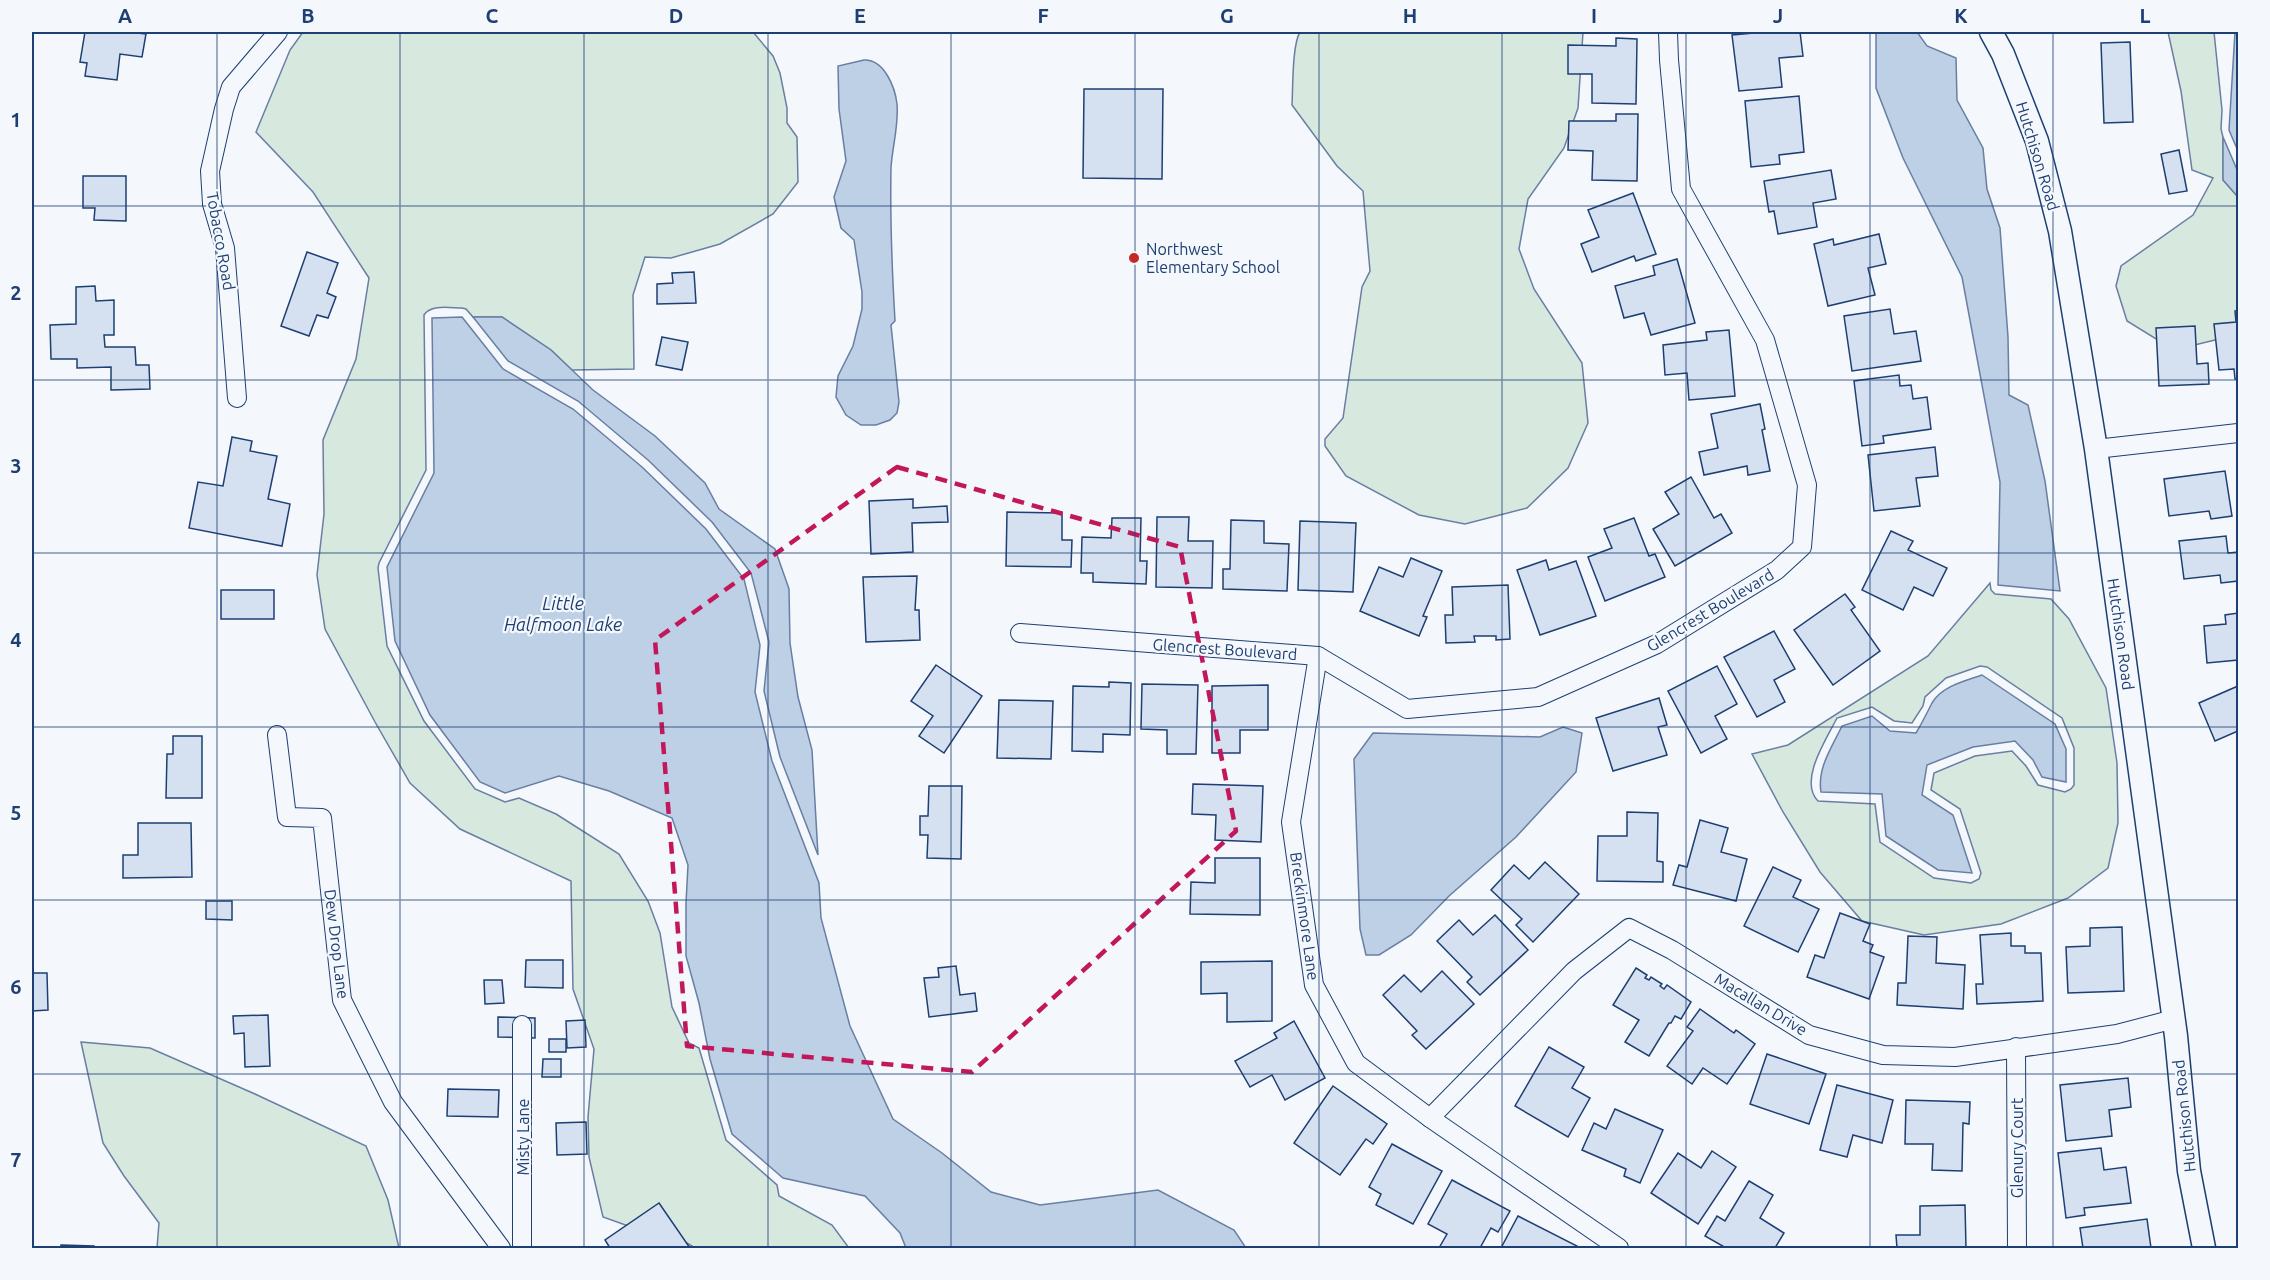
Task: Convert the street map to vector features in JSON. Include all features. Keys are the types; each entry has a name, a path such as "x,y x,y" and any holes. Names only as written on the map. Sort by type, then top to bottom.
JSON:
{"street":[{"name":"Tobacco Road","path":"237,398 225,248 212,204 210,171 231,87 278,32"},
{"name":"Glencrest Boulevard","path":"1020,633 1318,656 1407,709 1538,698 1657,644 1777,570 1802,548 1807,485 1765,340 1681,189 1668,32"},
{"name":"Hutchison Road","path":"1991,32 2003,54 2037,141 2060,231 2096,449 2174,1019 2188,1171 2204,1248"},
{"path":"2096,449 2238,433"},
{"name":"Breckinmore Lane","path":"1318,656 1291,822 1314,984 1356,1063 1430,1118 1619,1248"},
{"name":"Dew Drop Lane","path":"277,735 286,817 322,818 342,1000 393,1102 501,1248"},
{"name":"Macallan Drive","path":"1430,1118 1574,971 1629,928 1672,950 1809,1035 1883,1055 1955,1057 2117,1034 2174,1019"},
{"name":"Misty Lane","path":"522,1026 522,1248"},
{"name":"Glenury Court","path":"2016,1047 2017,1248"}],"highlighted area":[{"path":"897,467 1180,547 1236,831 972,1072 687,1046 655,640"}],"shaded area":[{"path":"303,32 753,32 773,56 780,73 787,108 787,123 797,137 798,182 773,214 720,244 671,258 645,257 633,295 634,369 572,370 551,350 502,317 473,317 466,309 447,307 431,309 424,315 426,470 378,568 387,646 424,721 475,789 505,802 519,798 556,814 619,854 648,901 660,933 672,1007 689,1043 699,1048 726,1140 777,1185 779,1196 832,1225 849,1248 695,1248 687,1243 659,1237 603,1217 589,1157 588,1117 594,1049 573,989 571,881 460,829 410,783 325,629 317,575 324,514 323,440 356,359 369,278 313,192 256,132 290,50"},
{"path":"1300,32 1583,32 1578,108 1564,148 1528,199 1519,249 1534,289 1582,363 1588,423 1568,468 1527,508 1465,524 1419,515 1346,476 1325,446 1325,439 1343,418 1362,287 1370,271 1363,191 1337,166 1292,105 1294,56"},
{"path":"2168,32 2214,32 2222,110 2223,180 2238,197 2238,331 2215,340 2174,350 2127,321 2116,286 2121,266 2193,215 2213,178 2192,170 2181,91"},
{"path":"1990,583 1991,590 1995,594 2051,599 2069,619 2106,688 2117,763 2118,823 2108,868 2068,898 2001,924 1924,935 1862,921 1820,872 1783,812 1752,754 1788,745 1928,656","holes":["1980,666 1987,667 2062,718 2074,748 2074,785 2065,792 2038,785 2026,766 2012,751 1975,756 1934,773 1931,790 1960,809 1981,873 1979,879 1971,883 1934,878 1880,842 1875,804 1818,801 1813,793 1811,782 1813,771 1821,748 1837,718 1872,707 1894,721 1912,723 1923,706 1925,697 1946,678"]},
{"path":"81,1042 150,1048 366,1146 388,1200 399,1248 157,1248 159,1223 103,1143"}],"water":[{"path":"1876,32 1917,32 1927,46 1956,58 1957,100 1983,148 1987,189 2000,228 2008,337 2009,395 2028,405 2045,481 2060,591 1998,585 2000,482 1962,277 1903,158 1876,88"},
{"path":"2235,32 2238,32 2238,151 2229,130"},
{"path":"864,60 871,61 883,69 891,82 897,104 891,168 895,321 891,325 899,402 897,413 890,420 876,425 861,425 846,415 836,397 838,376 853,346 862,309 862,292 854,240 841,228 834,197 846,161 839,109 838,66"},
{"path":"2223,137 2238,172 2238,197 2223,180"},
{"name":"Little Halfmoon Lake","path":"462,317 503,369 573,409 642,467 706,529 744,579 760,645 755,692 772,761 819,883 821,918 850,1026 893,1119 942,1153 991,1192 1040,1205 1158,1190 1234,1230 1246,1248 906,1248 900,1233 865,1196 783,1178 732,1134 710,1059 699,1003 686,956 688,865 672,818 609,791 559,776 505,793 480,782 430,715 395,641 387,567 434,473 432,318"},
{"path":"473,317 502,317 551,350 593,390 655,436 705,483 719,509 775,549 789,589 790,643 798,697 812,750 818,855 780,757 764,691 769,642 751,573 712,522 648,460 578,401 508,361"},
{"path":"1982,675 2055,724 2066,749 2066,782 2042,777 2033,760 2015,741 1973,747 1927,765 1922,795 1953,815 1972,873 1938,870 1886,836 1882,794 1821,792 1823,766 1842,726 1872,716 1890,731 1916,733 1936,697 1954,685"},
{"path":"1563,727 1582,733 1576,772 1516,837 1449,896 1411,935 1379,955 1366,955 1360,929 1354,759 1373,733 1540,737"}],"building":[{"path":"85,32 146,34 142,57 120,54 117,80 85,76 87,63 80,62"},
{"path":"1800,32 1803,56 1779,58 1782,87 1739,91 1732,35"},
{"path":"1616,38 1637,39 1636,104 1592,103 1592,74 1568,74 1568,45 1616,46"},
{"path":"2130,42 2133,122 2104,123 2101,43"},
{"path":"1084,89 1163,89 1162,179 1083,178"},
{"path":"1799,96 1804,152 1779,155 1780,164 1751,167 1745,101"},
{"path":"1616,114 1638,114 1637,181 1592,180 1593,151 1568,150 1569,121 1616,121"},
{"path":"2179,150 2187,191 2169,194 2161,154"},
{"path":"1831,170 1836,199 1813,203 1817,227 1778,234 1774,211 1769,212 1764,181"},
{"path":"83,176 126,176 126,221 94,220 95,208 83,208"},
{"path":"1633,193 1656,254 1636,261 1634,256 1592,272 1581,244 1599,237 1588,210"},
{"path":"1879,234 1886,264 1868,268 1875,295 1828,306 1814,244 1833,239 1834,245"},
{"path":"307,252 338,263 327,293 336,297 328,318 317,315 309,336 281,326"},
{"path":"1677,259 1695,323 1651,335 1644,313 1624,318 1615,286 1655,275 1653,266"},
{"path":"694,272 696,303 657,304 657,284 673,283 672,273"},
{"path":"95,286 96,301 114,300 114,335 104,335 105,347 135,347 136,365 149,365 150,389 111,390 111,367 77,368 77,359 51,359 50,325 76,324 76,287"},
{"path":"1890,309 1894,334 1916,331 1921,361 1852,371 1844,316"},
{"path":"2238,310 2238,379 2235,379 2234,369 2219,370 2214,324 2236,322 2235,311"},
{"path":"2195,326 2197,364 2208,363 2209,384 2159,386 2156,328"},
{"path":"1729,330 1735,396 1689,400 1687,373 1665,375 1663,345 1707,340 1706,332"},
{"path":"662,337 688,342 682,370 656,365"},
{"path":"1899,375 1900,386 1911,385 1913,399 1927,397 1931,429 1883,436 1884,443 1862,446 1854,381"},
{"path":"1760,404 1765,429 1762,430 1770,471 1748,475 1747,466 1704,475 1699,452 1718,448 1711,414"},
{"path":"232,437 252,441 250,451 277,456 268,499 290,504 282,546 189,528 198,482 223,486"},
{"path":"1935,447 1938,476 1916,478 1920,506 1874,511 1868,455"},
{"path":"2225,471 2232,516 2211,519 2209,511 2169,516 2164,479"},
{"path":"1691,477 1714,518 1721,514 1732,533 1675,566 1653,529 1679,514 1665,492"},
{"path":"913,499 913,508 947,506 948,522 912,523 913,552 871,554 869,501"},
{"path":"1007,512 1062,513 1062,540 1072,540 1071,567 1006,566"},
{"path":"1157,517 1189,517 1188,541 1213,541 1212,588 1156,587"},
{"path":"1112,518 1141,518 1140,561 1147,561 1146,584 1093,582 1093,573 1081,573 1082,537 1111,538"},
{"path":"1634,518 1649,556 1655,554 1665,577 1605,601 1588,557 1612,548 1604,529"},
{"path":"1231,520 1264,521 1264,543 1289,544 1287,591 1223,589 1223,569 1230,569"},
{"path":"1300,521 1356,523 1353,592 1298,590"},
{"path":"1891,531 1913,541 1908,550 1947,568 1933,596 1914,587 1903,610 1862,590"},
{"path":"2226,536 2228,553 2238,552 2238,581 2221,583 2220,575 2184,579 2179,541"},
{"path":"1411,558 1442,571 1423,616 1427,617 1419,636 1360,611 1379,567 1403,577"},
{"path":"1546,560 1549,570 1576,561 1596,616 1540,635 1517,570"},
{"path":"917,576 915,610 919,610 920,640 866,642 863,577"},
{"path":"1508,585 1510,639 1496,640 1496,636 1474,636 1475,642 1446,643 1445,615 1453,615 1452,587"},
{"path":"221,590 274,590 274,619 221,619"},
{"path":"1845,594 1855,607 1851,610 1880,651 1833,685 1794,630"},
{"path":"2238,613 2238,660 2207,663 2204,626 2226,624 2225,615"},
{"path":"1774,631 1795,669 1774,680 1785,702 1757,717 1724,657"},
{"path":"936,665 982,696 944,753 919,736 933,716 911,701"},
{"path":"1717,666 1737,704 1715,716 1727,739 1701,753 1668,691"},
{"path":"1109,682 1131,683 1130,735 1103,734 1103,752 1072,751 1073,686 1109,687"},
{"path":"1142,684 1198,685 1196,754 1167,754 1167,730 1141,729"},
{"path":"1268,685 1268,730 1240,730 1240,753 1212,753 1212,686"},
{"path":"2238,686 2238,731 2215,741 2199,703"},
{"path":"1659,698 1667,725 1658,727 1667,755 1613,771 1596,718"},
{"path":"999,700 1053,701 1051,759 997,758"},
{"path":"173,736 202,736 202,798 166,798 167,754 173,754"},
{"path":"1193,784 1263,786 1261,842 1215,840 1216,815 1192,814"},
{"path":"929,786 962,786 961,859 927,858 928,835 920,835 920,816 928,816"},
{"path":"1627,812 1658,813 1657,861 1663,862 1663,882 1597,881 1598,836 1627,836"},
{"path":"1700,820 1728,828 1721,852 1747,859 1736,901 1673,885 1679,865 1687,867"},
{"path":"138,823 191,823 192,877 123,878 123,855 138,855"},
{"path":"1215,858 1260,858 1260,915 1190,914 1191,882 1215,883"},
{"path":"1545,862 1579,894 1533,942 1516,925 1522,919 1491,890 1514,865 1529,879"},
{"path":"1773,867 1801,880 1793,897 1819,909 1798,952 1744,926"},
{"path":"206,901 232,901 232,920 206,919"},
{"path":"1840,913 1870,924 1863,941 1873,945 1870,952 1884,957 1869,999 1807,977 1815,955 1824,958"},
{"path":"1495,915 1528,950 1480,995 1467,982 1472,977 1437,941 1459,920 1473,935"},
{"path":"2122,927 2124,991 2068,993 2066,947 2090,946 2090,928"},
{"path":"2011,933 2011,946 2025,946 2025,953 2041,953 2043,1001 1977,1004 1976,984 1983,984 1980,935"},
{"path":"1908,936 1937,937 1936,963 1965,965 1963,1009 1897,1005 1898,983 1906,983"},
{"path":"526,960 563,960 563,988 525,987"},
{"path":"1272,961 1272,1021 1227,1022 1227,993 1201,994 1201,962"},
{"path":"956,966 960,995 975,993 977,1011 929,1017 924,978 939,977 938,968"},
{"path":"1636,968 1647,975 1645,978 1649,980 1651,977 1662,984 1660,986 1664,989 1667,985 1691,1002 1681,1019 1675,1016 1669,1023 1649,1056 1625,1042 1639,1020 1613,1005"},
{"path":"1442,971 1474,1004 1426,1049 1412,1035 1417,1031 1383,995 1404,975 1421,992"},
{"path":"32,973 47,973 48,1010 32,1011"},
{"path":"484,980 502,980 504,1003 485,1004"},
{"path":"1700,1009 1734,1033 1736,1030 1755,1044 1727,1084 1703,1068 1692,1084 1667,1066 1693,1031 1687,1027"},
{"path":"268,1015 270,1066 245,1067 244,1033 234,1034 233,1016"},
{"path":"498,1017 535,1018 535,1038 498,1037"},
{"path":"585,1020 586,1047 567,1048 566,1021"},
{"path":"1294,1021 1325,1078 1285,1100 1272,1075 1250,1087 1235,1061 1277,1038 1274,1033"},
{"path":"549,1039 566,1039 566,1052 549,1052"},
{"path":"1549,1047 1584,1067 1572,1088 1590,1098 1568,1137 1515,1106"},
{"path":"1767,1054 1826,1074 1809,1124 1750,1104"},
{"path":"543,1059 561,1059 561,1077 542,1077"},
{"path":"2128,1078 2131,1107 2109,1110 2112,1136 2066,1141 2060,1085"},
{"path":"1837,1085 1893,1100 1882,1143 1853,1135 1847,1157 1820,1150"},
{"path":"1333,1086 1387,1124 1373,1144 1366,1139 1340,1175 1294,1143"},
{"path":"448,1089 499,1090 498,1117 447,1116"},
{"path":"1906,1100 1970,1102 1969,1124 1963,1123 1962,1171 1932,1170 1933,1144 1905,1144"},
{"path":"1615,1109 1663,1130 1640,1183 1624,1176 1626,1169 1582,1150 1594,1123 1606,1129"},
{"path":"586,1122 587,1154 557,1155 556,1123"},
{"path":"1392,1144 1442,1171 1413,1224 1376,1205 1381,1194 1369,1187"},
{"path":"2101,1148 2104,1170 2126,1167 2131,1203 2084,1208 2085,1215 2066,1218 2058,1153"},
{"path":"1712,1151 1736,1167 1698,1224 1651,1193 1678,1153 1701,1168"},
{"path":"1452,1180 1510,1211 1498,1232 1491,1228 1480,1248 1439,1248 1447,1234 1428,1224"},
{"path":"1749,1181 1773,1195 1760,1218 1784,1233 1775,1248 1726,1248 1705,1236 1717,1216 1725,1221"},
{"path":"659,1203 690,1248 610,1248 605,1240"},
{"path":"1965,1205 1966,1248 1897,1248 1896,1235 1920,1235 1920,1206"},
{"path":"1518,1216 1577,1246 1576,1248 1501,1248"},
{"path":"2147,1219 2151,1248 2083,1248 2080,1228"},
{"path":"61,1245 94,1246 94,1248 61,1248"}],"place":[{"name":"Northwest Elementary School","path":"1134,258"}]}
